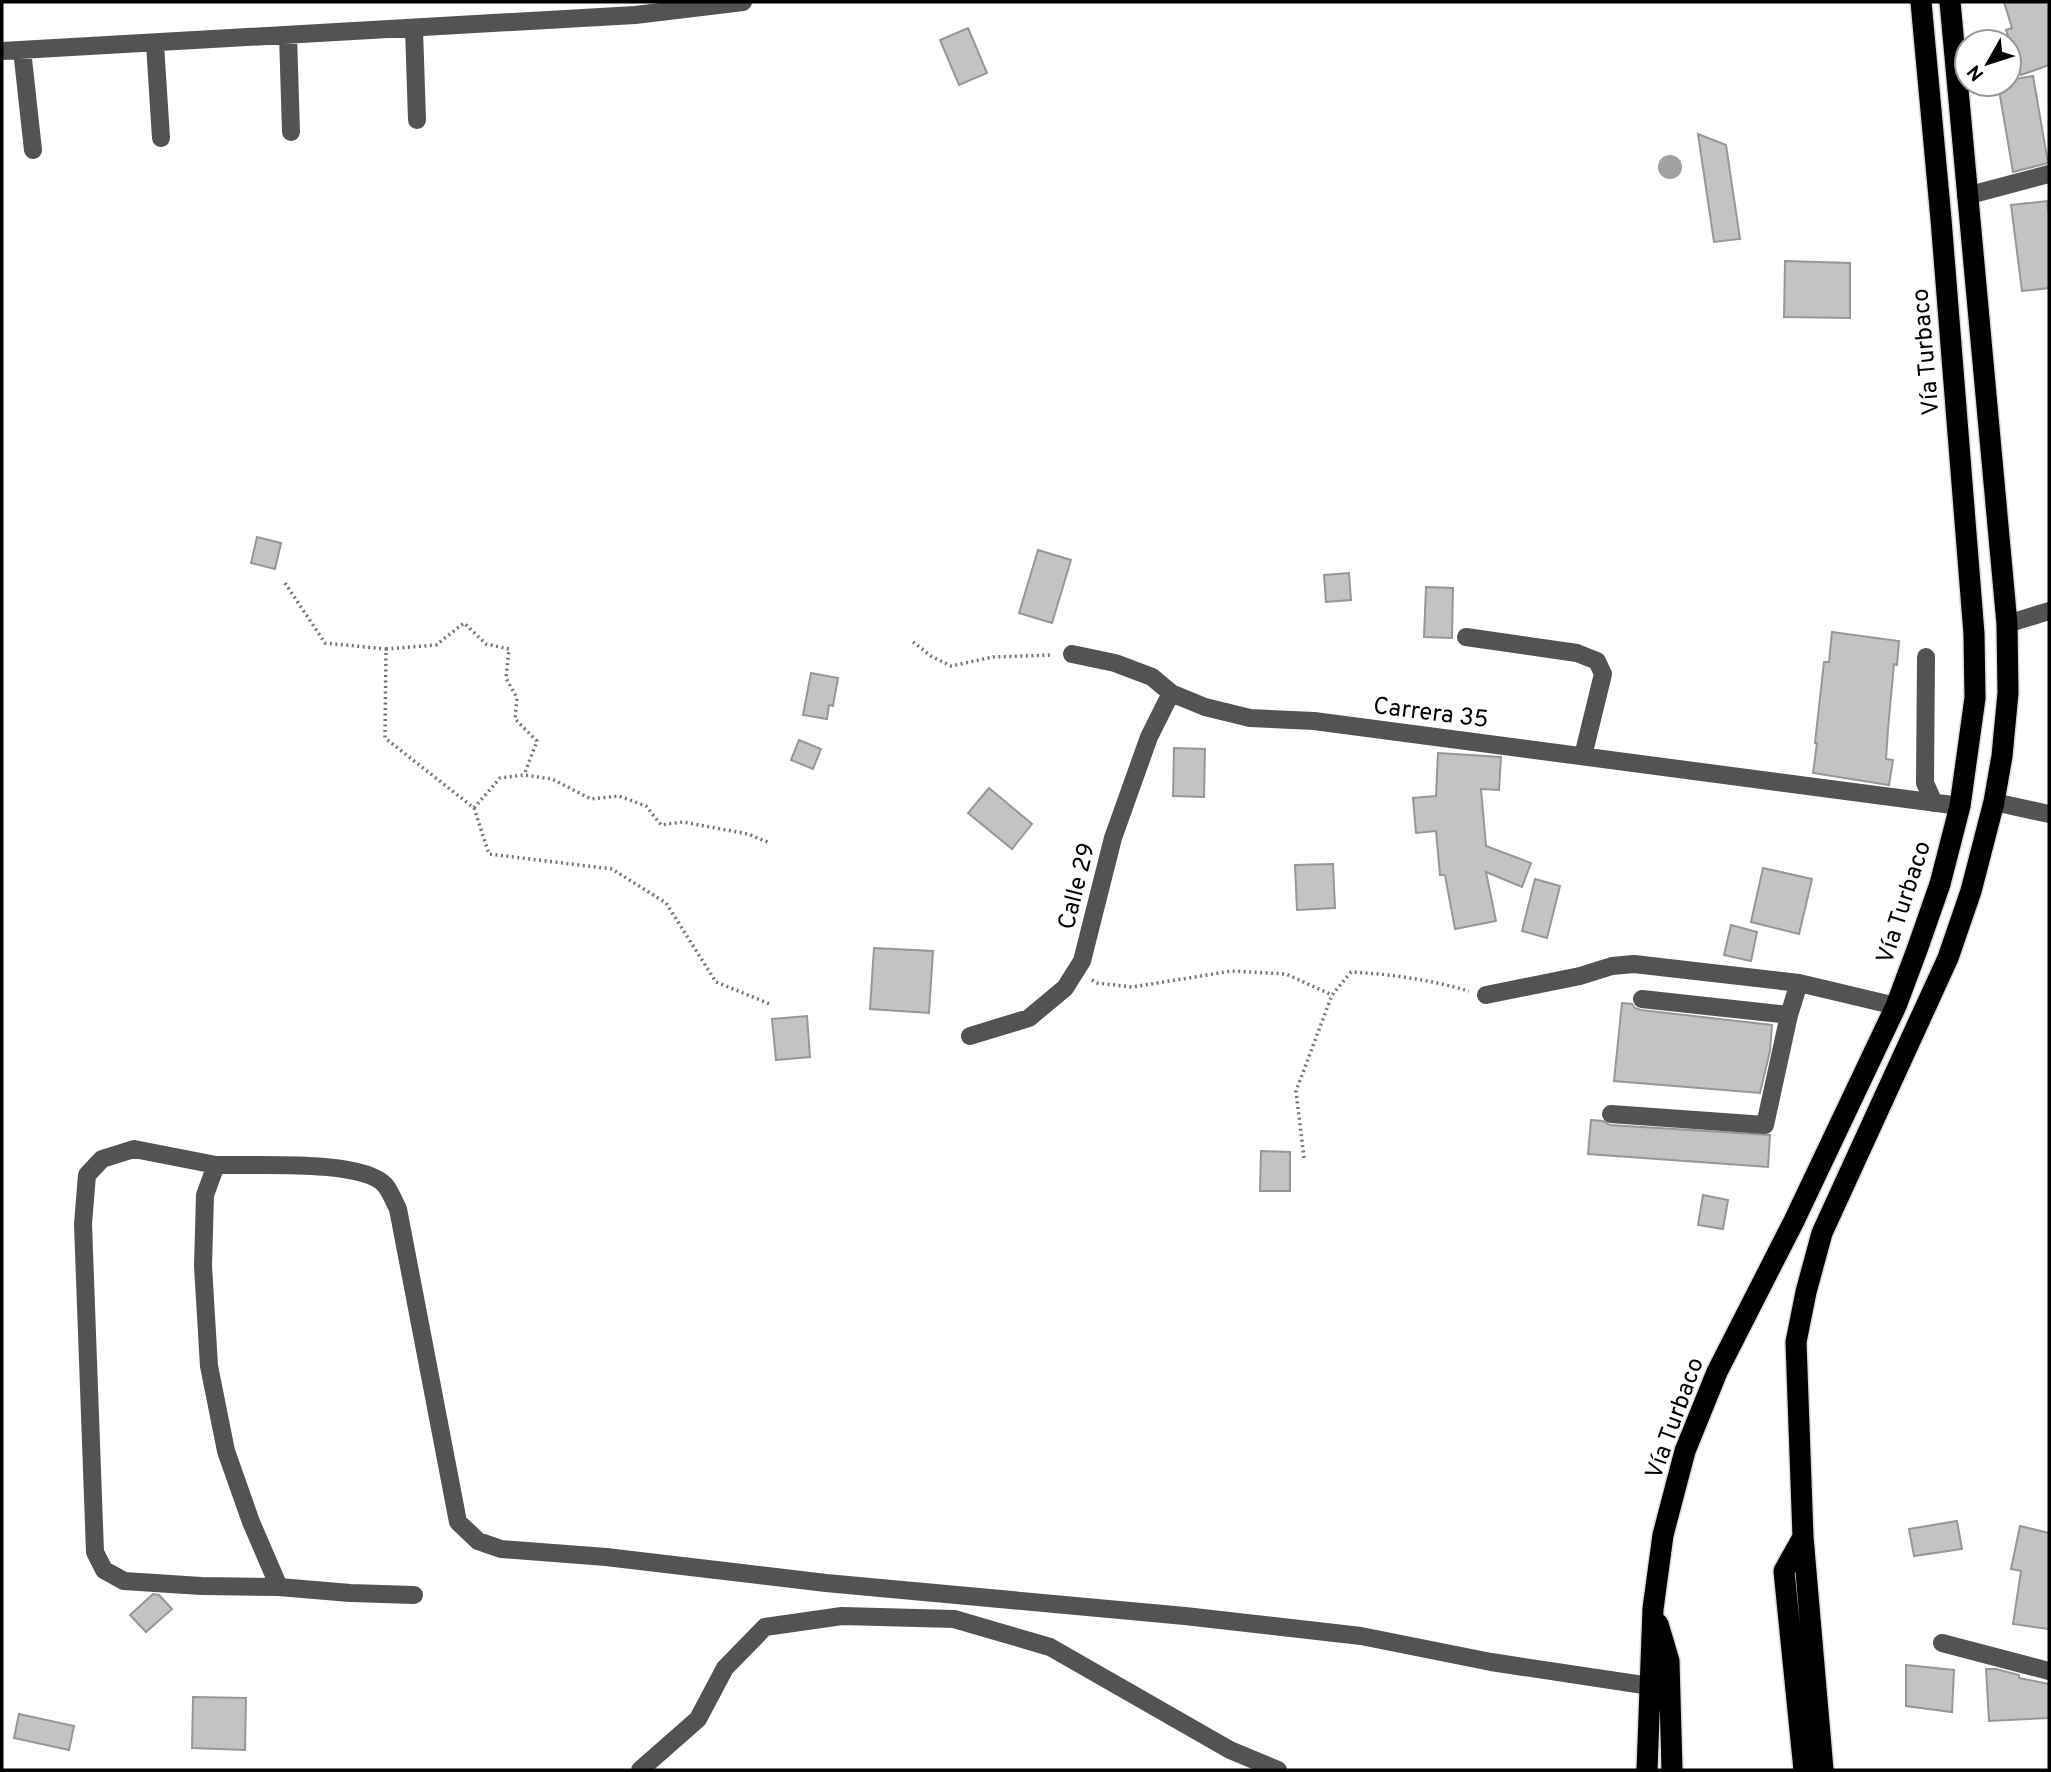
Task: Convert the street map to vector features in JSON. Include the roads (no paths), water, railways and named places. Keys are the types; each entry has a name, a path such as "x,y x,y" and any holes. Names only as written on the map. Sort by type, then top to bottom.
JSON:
{"highway":[{"name":"Vía Turbaco","path":"1647,1770 1653,1609 1663,1535 1685,1451 1717,1371 1794,1221 1896,1006 1940,884 1960,806 1975,698 1974,634 1921,2"},
{"path":"1823,1770 1803,1537 1796,1342 1822,1233 1948,958 1971,891 1994,802 2008,693 2007,624 1950,2"},
{"path":"1803,1537 1784,1571 1804,1770"},
{"path":"1653,1609 1670,1661 1672,1770"}],"street":[{"path":"2,51 635,15 743,2"},
{"path":"414,29 417,120"},
{"path":"288,35 291,132"},
{"path":"155,44 161,138"},
{"path":"22,50 33,150"},
{"path":"1966,196 2049,174"},
{"path":"2007,624 2049,611"},
{"path":"1466,637 1577,653 1597,661 1603,674 1583,757"},
{"name":"Carrera 35","path":"1072,654 1115,663 1152,677 1171,693 1205,707 1250,718 1314,721 1960,806"},
{"path":"1926,657 1925,783 1934,803"},
{"name":"Calle 29","path":"970,1036 1029,1018 1065,988 1083,961 1113,838 1149,737 1171,693"},
{"path":"1994,802 2049,814"},
{"path":"1486,995 1580,976 1612,966 1634,964 1799,983 1896,1006"},
{"path":"1611,1114 1765,1125 1789,1015 1799,983"},
{"path":"1642,999 1789,1015"},
{"path":"414,1595 124,1581 104,1570 95,1552 83,1224 87,1175 102,1159 134,1149 216,1165 318,1167 366,1173 384,1184 398,1209 458,1522 478,1541 501,1549 606,1557 826,1583 1185,1616 1361,1636 1490,1662 1650,1686"},
{"path":"216,1165 205,1195 203,1266 209,1366 226,1451 251,1521 279,1587"},
{"path":"640,1770 698,1719 725,1668 765,1627 842,1616 954,1619 1050,1647 1230,1749 1278,1770"},
{"path":"1942,1643 2049,1671"}]}
